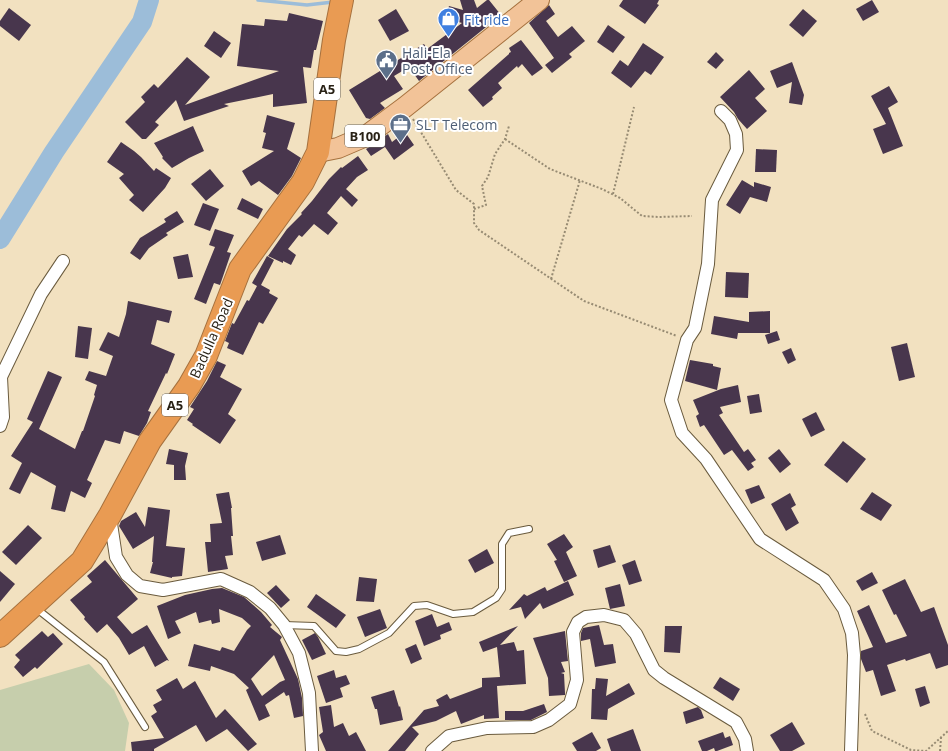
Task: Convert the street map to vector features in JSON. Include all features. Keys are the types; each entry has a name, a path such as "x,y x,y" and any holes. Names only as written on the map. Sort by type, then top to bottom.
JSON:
{"highway":[{"name":"Badulla Road","path":"0,636 82,561 150,441 189,386 206,356 240,270 303,182 318,152 342,0"}],"main road":[{"name":"B100","path":"318,152 338,148 366,136 405,107 539,0"}],"street":[{"path":"721,111 730,120 736,134 737,150 712,200 708,264 694,328 687,340 670,400 682,433 706,459 760,539 824,580 844,609 852,633 854,654 851,751"},
{"path":"0,426 3,417 1,377 41,294 63,261"},
{"path":"110,514 116,557 127,575 140,586 163,590 221,579 250,592 270,608 284,625 299,653 309,693 312,751"},
{"path":"432,751 449,736 487,728 533,727 549,720 570,704 577,680 573,632 578,622 586,617 604,615 624,620 636,634 654,670 664,678 736,722 745,739 747,751"}],"lane":[{"path":"284,625 314,626 336,651 346,652 359,649 389,632 414,606 427,605 453,614 473,612 496,598 502,589 502,544 509,533 529,529"},
{"path":"33,606 104,662 145,727"}],"path":[{"path":"405,107 456,190 474,204 474,223 479,230 584,301 687,340"},
{"path":"613,194 634,107"},
{"path":"474,209 486,204 482,186 488,177 495,154 505,139 509,126"},
{"path":"505,139 550,169 613,194 642,216 692,216"},
{"path":"551,279 580,180"},
{"path":"864,712 872,731 911,750 926,751 948,731"},
{"path":"940,751 942,737"}],"green space":[{"path":"89,664 114,690 129,723 125,751 0,751 0,690"}],"building":[{"path":"460,0 474,0 477,8 489,0 501,15 419,81 409,67 394,76 403,89 380,103 385,108 370,119 366,118 349,90 424,44 427,49 462,23 445,18 449,6 463,10"},
{"path":"623,0 659,0 657,4 659,5 645,24 619,6"},
{"path":"872,0 879,12 863,21 856,9"},
{"path":"549,5 555,14 546,21 558,37 572,26 585,41 569,54 572,57 552,73 545,65 554,58 529,23"},
{"path":"9,8 31,25 19,41 0,26 0,21"},
{"path":"396,9 409,31 390,41 378,20"},
{"path":"803,9 817,21 803,37 789,25"},
{"path":"289,13 323,21 316,50 314,50 311,68 303,67 307,103 273,107 273,94 224,104 229,106 184,121 176,100 155,122 159,125 146,139 142,139 125,122 145,102 141,97 154,84 158,88 187,57 210,77 185,105 279,71 237,66 242,24 264,26 265,19 287,21"},
{"path":"608,25 625,37 613,53 597,42"},
{"path":"214,31 231,43 221,58 204,46"},
{"path":"521,40 543,68 532,76 522,64 518,68 517,66 498,83 502,88 492,97 493,99 483,107 468,90 511,52 509,48"},
{"path":"643,43 664,57 651,75 645,71 631,88 611,73 620,60 628,66"},
{"path":"716,52 724,60 716,69 707,62"},
{"path":"792,62 804,95 802,105 789,103 792,82 777,88 770,71"},
{"path":"749,70 765,89 755,98 767,111 747,129 720,97"},
{"path":"889,86 898,102 888,108 903,146 883,154 873,129 886,124 871,96"},
{"path":"267,115 295,123 287,149 301,158 292,176 278,195 259,181 251,186 242,171 274,151 262,148 266,133 263,132"},
{"path":"193,126 204,151 172,168 162,158 163,157 154,143"},
{"path":"405,132 414,145 394,160 385,147 371,156 366,149 388,134 392,142"},
{"path":"121,142 141,157 154,171 156,168 171,178 165,188 143,212 129,200 134,195 119,178 124,174 107,162"},
{"path":"756,149 777,150 776,172 755,172"},
{"path":"358,156 368,170 357,177 346,189 358,200 352,207 341,196 327,213 338,223 328,235 314,224 302,237 299,235 288,249 296,255 291,265 268,256 287,229 302,214 301,213 329,179 341,167 342,168"},
{"path":"210,169 224,186 206,201 191,184"},
{"path":"742,180 754,187 754,182 771,187 767,202 750,197 740,214 726,205"},
{"path":"242,198 263,209 258,219 237,209"},
{"path":"203,203 219,209 210,231 194,225"},
{"path":"177,211 184,222 166,233 168,235 149,248 140,260 130,253 140,238 166,222 164,219"},
{"path":"215,229 234,235 227,252 231,253 220,285 214,283 206,304 194,299 215,247 209,245"},
{"path":"188,254 193,277 178,279 173,257"},
{"path":"267,256 274,260 261,285 270,290 269,293 278,298 263,324 259,322 243,355 227,348 229,343 225,341 232,323 234,324 247,300 249,301 257,286 252,283"},
{"path":"726,272 749,273 748,298 725,297"},
{"path":"128,301 172,311 169,323 157,320 151,344 175,354 167,374 166,373 148,411 151,412 147,423 139,436 124,431 120,444 105,440 87,480 92,483 85,498 71,491 65,512 51,509 56,486 31,472 20,494 9,489 22,463 11,456 33,422 27,419 48,371 62,377 39,429 75,449 83,431 95,396 97,385 85,380 89,371 106,376 113,356 99,350 108,332 119,337 126,314"},
{"path":"770,311 770,333 738,333 737,339 711,334 714,316 749,322 749,312"},
{"path":"78,326 92,328 88,359 75,357"},
{"path":"777,331 780,340 768,344 765,335"},
{"path":"907,343 915,377 899,381 891,347"},
{"path":"791,348 796,360 788,364 782,352"},
{"path":"690,360 713,364 713,366 721,368 717,390 685,381"},
{"path":"217,361 226,365 220,377 242,389 228,414 236,420 220,444 187,420 194,409 190,407 207,381"},
{"path":"738,385 741,402 720,407 723,413 719,415 744,452 748,449 756,460 751,463 754,467 748,471 732,450 724,455 704,425 700,427 696,416 699,414 693,400 721,389"},
{"path":"759,394 762,412 750,414 747,396"},
{"path":"816,412 825,430 811,437 802,419"},
{"path":"843,441 866,459 847,483 824,465"},
{"path":"169,449 188,453 185,466 186,480 174,480 174,465 166,464"},
{"path":"779,449 791,464 780,473 768,458"},
{"path":"759,485 765,498 751,504 745,490"},
{"path":"229,492 232,508 233,536 231,536 233,555 225,556 228,569 208,572 205,542 211,542 210,524 222,523 216,494"},
{"path":"872,492 892,505 881,521 860,509"},
{"path":"790,493 796,505 791,508 799,523 786,531 771,504"},
{"path":"148,507 170,510 166,546 185,548 182,576 172,578 150,573 153,562 154,536 133,549 119,526 121,521 136,512 145,527"},
{"path":"28,525 42,538 16,565 2,552"},
{"path":"564,534 573,547 566,552 577,576 564,582 554,561 557,560 547,544"},
{"path":"280,535 286,554 262,561 256,542"},
{"path":"610,545 616,562 598,568 593,550"},
{"path":"487,549 494,563 475,573 468,560"},
{"path":"105,560 138,599 117,617 132,634 147,625 169,661 167,660 155,667 144,646 129,655 119,638 107,624 97,633 70,600 92,582 87,576"},
{"path":"635,560 642,581 629,585 622,565"},
{"path":"0,571 15,584 0,602"},
{"path":"872,572 878,583 862,591 856,581"},
{"path":"359,577 377,579 374,602 356,601"},
{"path":"905,579 921,612 934,607 948,645 948,665 936,669 930,653 906,661 905,659 887,665 896,691 881,696 873,670 866,672 861,659 861,651 873,647 857,611 869,605 886,643 907,636 896,614 894,615 882,590"},
{"path":"568,581 574,595 543,609 540,603 525,619 521,607 509,610 524,594 527,596 545,587 547,591"},
{"path":"620,584 625,606 610,609 605,588"},
{"path":"276,585 290,600 281,608 267,593"},
{"path":"222,588 244,597 261,612 272,625 270,627 282,637 280,640 298,679 302,698 303,716 294,718 289,695 286,696 284,692 265,705 270,716 259,721 246,690 249,688 234,674 211,666 210,671 188,666 194,644 220,651 222,647 234,651 251,626 242,618 219,609 220,622 212,624 211,620 199,623 196,612 175,621 181,633 168,639 157,606 185,595","holes":["274,655 285,680 280,682 262,696 251,679"]},
{"path":"316,594 346,615 336,628 307,607"},
{"path":"380,609 387,628 365,637 357,617"},
{"path":"432,614 437,627 449,622 452,630 440,635 441,639 424,646 415,621"},
{"path":"599,625 604,645 613,644 616,663 595,667 590,639 581,641 581,633 583,628"},
{"path":"518,626 500,645 514,642 517,651 524,650 526,684 497,686 499,718 484,719 484,715 461,724 456,711 436,721 412,727 419,734 405,751 388,751 424,710 439,706 436,700 447,694 450,699 482,687 482,678 500,677 497,647 483,652 479,642"},
{"path":"665,626 682,626 680,653 664,652"},
{"path":"42,631 48,637 53,633 63,644 37,669 35,667 23,677 14,667 20,660 15,655"},
{"path":"565,631 568,661 561,662 565,672 561,673 564,674 565,695 549,696 548,678 533,638"},
{"path":"315,633 326,654 312,660 302,640"},
{"path":"416,644 422,659 411,664 405,649"},
{"path":"334,670 336,678 346,675 350,684 340,688 343,697 326,703 317,676"},
{"path":"720,677 740,689 733,701 713,688"},
{"path":"177,678 183,689 195,681 216,718 225,709 257,744 248,751 227,729 206,742 196,725 154,749 154,751 132,751 131,742 164,738 151,716 157,712 153,705 162,700 156,690"},
{"path":"596,678 608,679 606,696 629,683 635,694 608,709 607,720 591,719 592,689 595,689"},
{"path":"925,686 930,703 920,707 915,689"},
{"path":"394,690 403,720 380,725 377,709 375,709 371,697"},
{"path":"544,704 547,712 531,720 505,720 505,711 523,711"},
{"path":"331,705 334,727 343,723 349,736 356,732 366,751 326,751 319,735 323,732 319,707"},
{"path":"698,707 704,718 686,724 683,712"},
{"path":"792,722 805,744 792,751 780,751 770,735"},
{"path":"633,729 641,751 611,751 607,739"},
{"path":"592,732 601,748 596,751 577,751 572,743"},
{"path":"723,732 725,738 730,736 733,745 717,751 715,751 714,748 707,751 702,751 698,741"}],"waterway":[{"path":"0,239 54,152 142,22 149,0"},
{"path":"258,0 307,5 333,2"}],"place":[{"name":"Fit ride","path":"449,38"},
{"name":"Hali-Ela Post Office","path":"387,80"},
{"name":"SLT Telecom","path":"400,144"}]}
